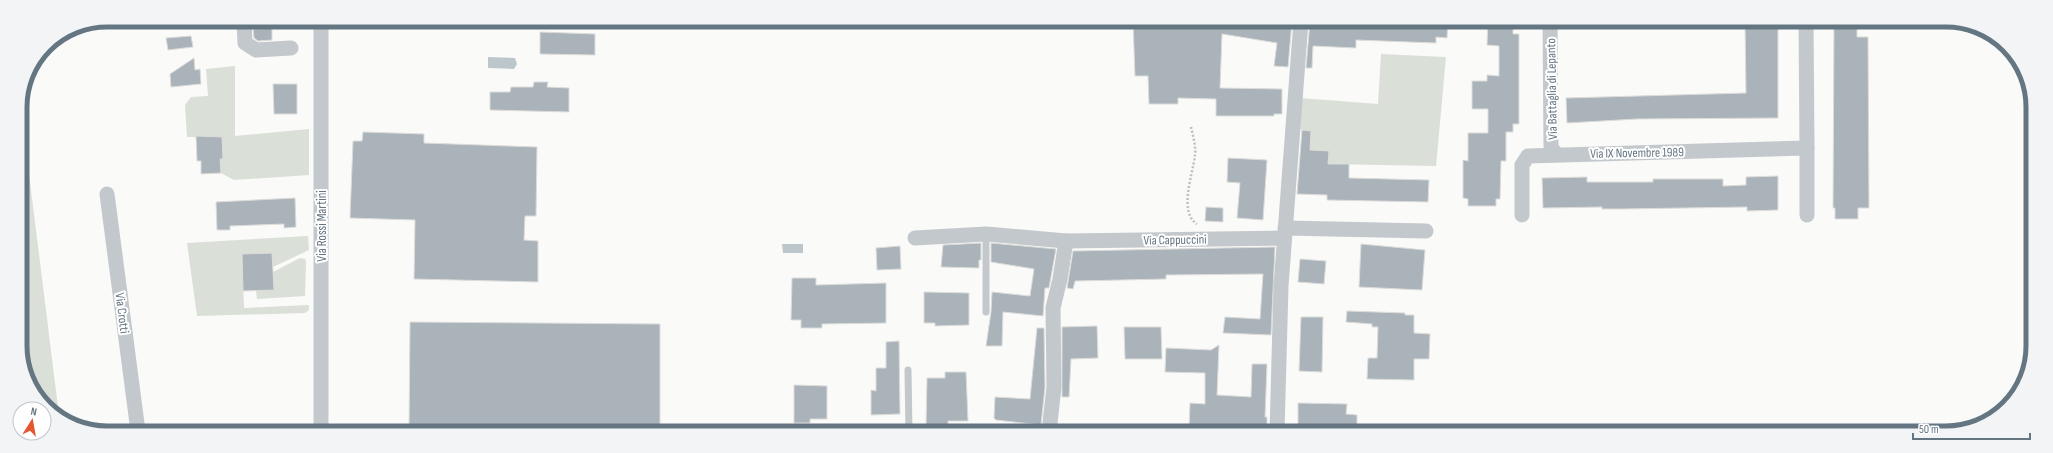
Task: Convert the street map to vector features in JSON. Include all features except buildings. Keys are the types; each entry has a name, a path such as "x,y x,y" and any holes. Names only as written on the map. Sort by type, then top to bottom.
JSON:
{"street":[{"path":"244,27 245,43 256,50 291,48"},
{"name":"Via Rossi Martini","path":"321,27 321,426"},
{"path":"1277,426 1285,233 1301,27"},
{"name":"Via Battaglia di Lepanto","path":"1550,27 1551,147 1556,154"},
{"path":"1806,27 1807,215"},
{"name":"Via IX Novembre 1989","path":"1522,215 1522,165 1525,159 1533,155 1807,148"},
{"name":"Via Crotti","path":"108,194 137,426"},
{"name":"Via Cappuccini","path":"915,238 986,234 1066,241 1285,233 1426,231"},
{"path":"1049,426 1054,387 1053,308 1060,279 1066,241"}],"lane":[{"path":"986,234 986,312"},
{"path":"908,370 909,426"}],"path":[{"path":"1191,127 1195,154 1188,198 1188,212 1193,221 1200,226"}],"shaded area":[{"path":"1381,54 1446,57 1436,166 1328,164 1329,151 1310,150 1311,131 1298,129 1300,98 1378,104"},
{"path":"488,57 515,58 517,64 514,69 488,68"},
{"path":"235,66 235,136 309,129 309,175 234,180 221,173 220,159 223,159 222,137 187,137 185,105 191,97 208,96 206,69"},
{"path":"27,158 58,410 52,405 52,401 48,401 43,395 35,381 31,372 27,346"},
{"path":"308,236 309,250 273,267 272,253 242,255 244,308 309,305 309,310 305,313 197,316 187,243"},
{"path":"782,244 803,244 803,253 783,253"},
{"path":"300,258 305,259 306,262 305,296 257,299 256,291 273,290 273,272"}]}
